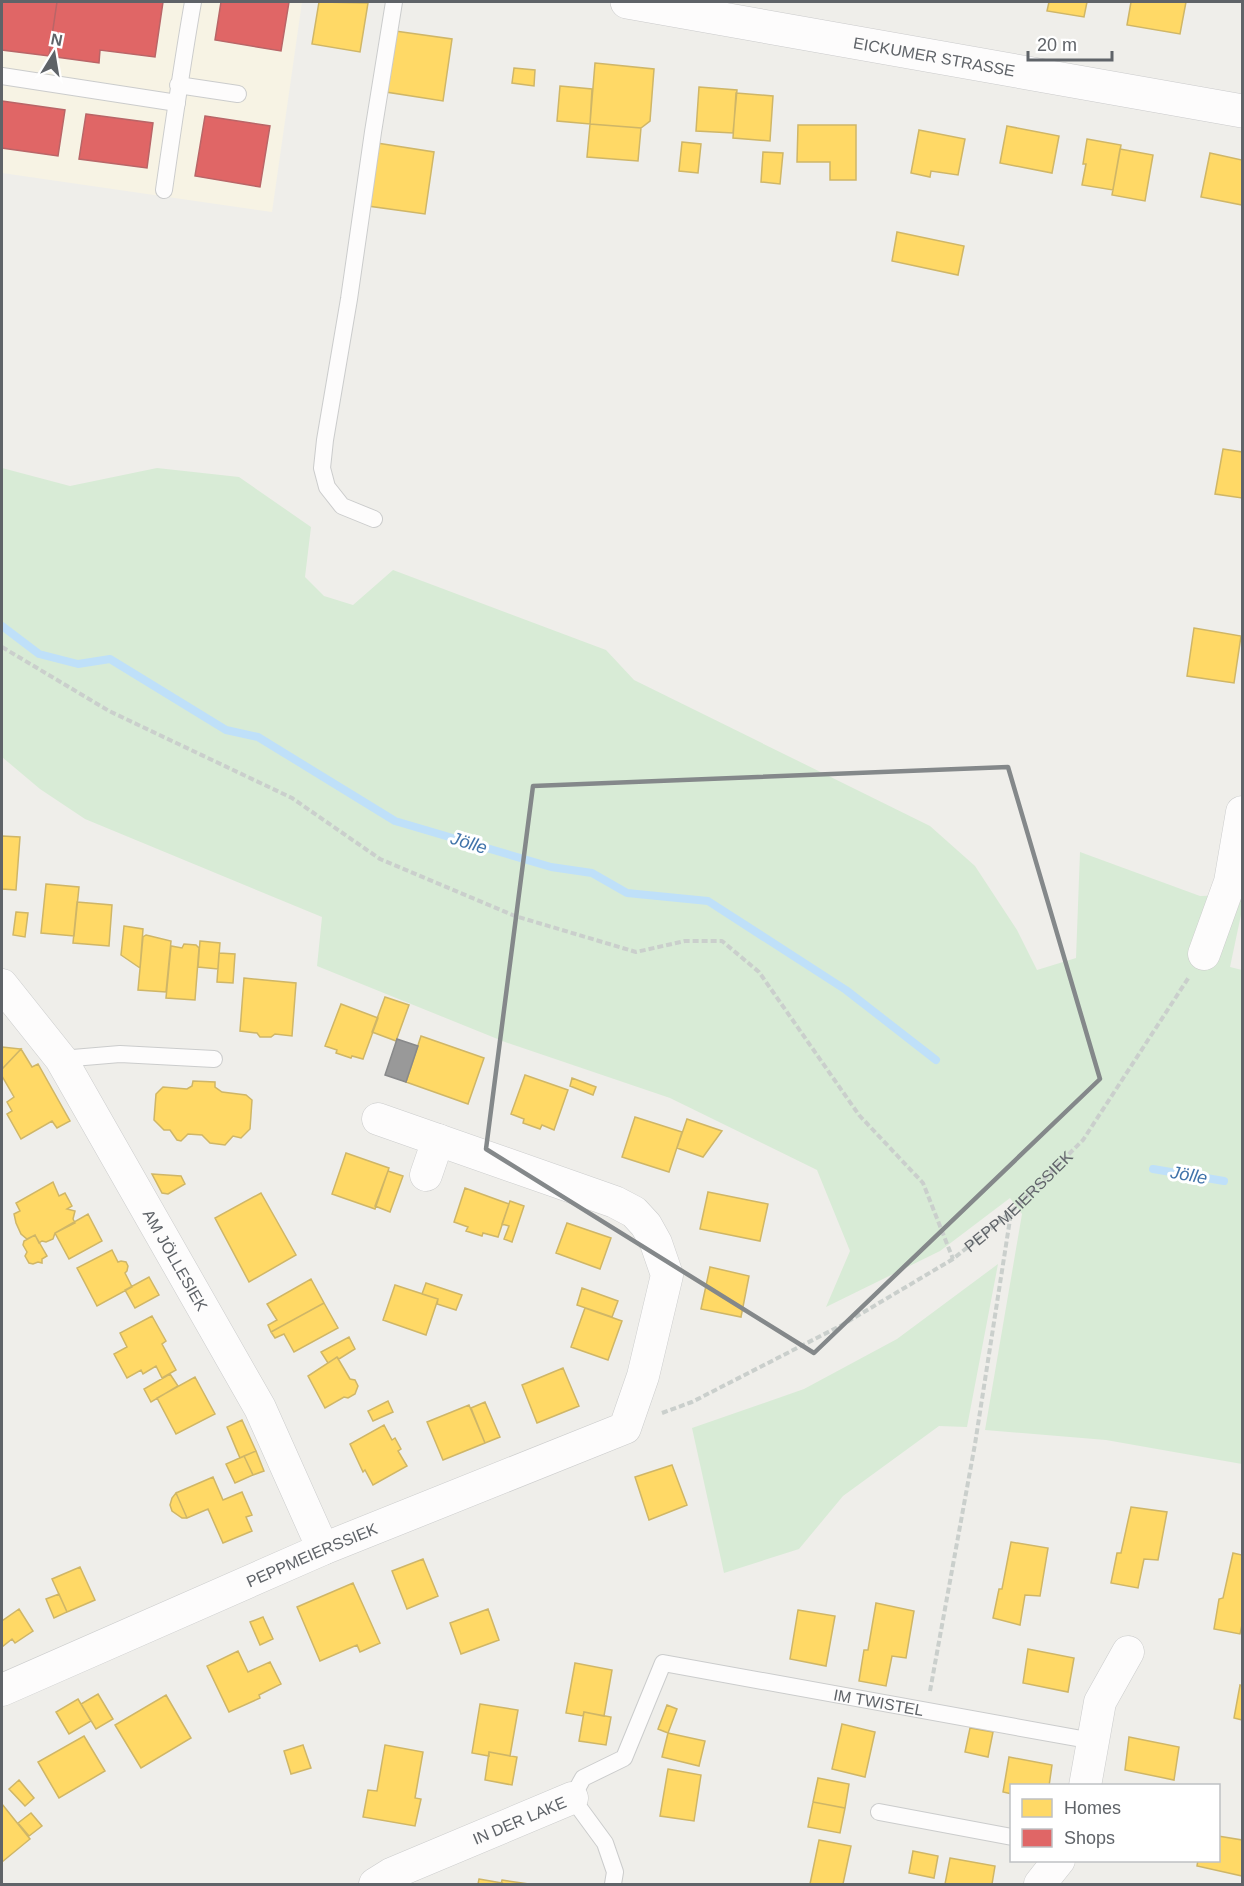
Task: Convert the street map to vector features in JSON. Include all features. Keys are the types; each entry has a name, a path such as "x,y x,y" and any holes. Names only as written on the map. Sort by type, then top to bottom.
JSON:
{"main road":[{"name":"EICKUMER STRASSE","path":"627,2 1242,111"}],"street":[{"path":"1204,954 1230,882 1242,812"},
{"name":"AM JÖLLESIEK","path":"2,985 61,1059 260,1408 323,1549"},
{"path":"378,1119 615,1202 634,1212 646,1225 664,1261 667,1275 643,1376 625,1428"},
{"path":"426,1175 438,1140"},
{"name":"PEPPMEIERSSIEK","path":"2,1690 323,1549 625,1428"},
{"path":"1085,1784 1100,1702 1128,1652"},
{"name":"IN DER LAKE","path":"375,1884 391,1874 572,1798"},
{"path":"1040,1884 1057,1862"}],"lane":[{"path":"164,190 178,85 193,2"},
{"path":"374,519 342,506 327,487 322,468 394,2"},
{"path":"2,76 177,103"},
{"path":"178,85 238,94"},
{"path":"61,1059 120,1054 214,1059"},
{"name":"IM TWISTEL","path":"663,1663 1093,1741"},
{"name":"IN DER LAKE","path":"572,1798 583,1778 624,1758 663,1663"},
{"path":"572,1798 605,1843 615,1872 613,1884"},
{"path":"879,1812 1010,1838"}],"path":[{"path":"2,647 108,711 292,798 380,859 515,916 636,952 685,941 722,941 759,972 859,1116 924,1183 953,1259"},
{"name":"PEPPMEIERSSIEK","path":"625,1428 692,1402 822,1335 953,1259 1011,1212 1083,1140 1204,954"},
{"path":"926,1711 975,1444 1011,1212"}],"highlighted area":[{"path":"1008,767 1100,1079 814,1353 486,1149 533,786"}],"shaded area":[{"path":"2,2 302,2 272,212 2,173"}],"green space":[{"path":"2,468 70,486 157,468 239,477 311,527 305,577 324,596 353,605 393,570 606,650 634,680 930,826 975,866 1017,930 1037,970 1076,958 1080,852 1200,896 1242,895 1242,910 1230,967 1242,970 1242,1464 1106,1440 985,1430 1022,1214 1010,1198 940,1251 826,1307 850,1251 817,1170 670,1098 505,1042 317,966 322,917 85,819 40,789 2,757"},
{"path":"998,1264 967,1427 939,1426 843,1496 799,1549 724,1573 692,1428 804,1389 897,1339"}],"building: Homes":[{"path":"319,2 368,3 360,52 312,44"},
{"path":"1049,2 1087,2 1084,17 1047,11"},
{"path":"1131,2 1186,2 1180,34 1127,25"},
{"path":"395,31 452,39 443,101 386,92"},
{"path":"595,63 654,69 650,121 641,128 590,124"},
{"path":"514,68 535,70 534,86 512,83"},
{"path":"560,86 592,89 590,124 557,121"},
{"path":"699,87 737,90 733,133 696,131"},
{"path":"736,93 773,96 770,141 733,138"},
{"path":"590,124 641,128 638,161 587,157"},
{"path":"798,125 856,125 856,180 830,180 830,162 797,162"},
{"path":"1007,126 1059,136 1052,173 1000,163"},
{"path":"919,130 965,139 958,175 931,171 930,177 911,173"},
{"path":"1087,139 1121,145 1113,190 1082,185"},
{"path":"682,142 701,144 698,173 679,171"},
{"path":"377,143 434,152 425,214 368,206"},
{"path":"1120,149 1153,155 1145,201 1112,195"},
{"path":"763,152 783,153 780,184 761,182"},
{"path":"1210,153 1242,160 1242,205 1201,197"},
{"path":"897,232 964,246 958,275 892,261"},
{"path":"1223,449 1242,452 1242,498 1215,494"},
{"path":"1194,628 1241,636 1234,683 1187,676"},
{"path":"2,836 20,837 16,890 2,889"},
{"path":"46,884 79,887 74,936 41,933"},
{"path":"77,902 112,905 109,946 73,943"},
{"path":"16,912 28,913 25,937 13,935"},
{"path":"124,926 143,929 140,968 121,955"},
{"path":"146,935 171,941 166,992 138,990 143,937"},
{"path":"200,941 220,943 218,969 198,967"},
{"path":"184,944 196,945 199,948 195,1000 166,998 171,946 182,948"},
{"path":"219,953 235,954 233,983 217,982"},
{"path":"244,978 296,983 292,1036 275,1034 271,1037 260,1037 257,1033 240,1031"},
{"path":"385,997 409,1005 396,1041 372,1032"},
{"path":"341,1004 378,1018 363,1059 336,1053 337,1050 325,1046"},
{"path":"421,1036 484,1058 468,1104 406,1082"},
{"path":"2,1047 21,1049 2,1069"},
{"path":"21,1049 32,1067 38,1064 70,1121 57,1128 52,1121 21,1139 7,1114 12,1111 7,1102 14,1097 2,1076 2,1069"},
{"path":"525,1075 568,1090 554,1130 542,1125 540,1129 523,1123 524,1119 511,1114"},
{"path":"572,1078 596,1087 593,1095 570,1086"},
{"path":"193,1081 215,1082 215,1087 222,1092 246,1095 252,1100 250,1129 241,1138 233,1136 225,1145 210,1143 202,1135 188,1134 181,1141 177,1140 170,1130 164,1130 154,1120 156,1094 163,1087 187,1089 192,1086"},
{"path":"635,1117 682,1132 669,1172 622,1157"},
{"path":"687,1119 722,1131 703,1157 677,1148"},
{"path":"346,1153 389,1168 375,1209 332,1194"},
{"path":"388,1171 403,1176 390,1212 375,1206"},
{"path":"152,1174 181,1176 185,1184 168,1194 162,1193"},
{"path":"53,1182 59,1196 65,1193 72,1206 67,1209 75,1211 73,1219 75,1223 55,1233 53,1239 46,1242 39,1243 35,1235 27,1239 21,1234 16,1223 14,1214 20,1211 16,1203"},
{"path":"465,1188 509,1204 498,1237 483,1233 482,1236 466,1231 468,1227 454,1222"},
{"path":"708,1192 768,1204 760,1241 700,1229"},
{"path":"261,1193 296,1255 249,1282 215,1218"},
{"path":"510,1201 524,1206 512,1242 504,1239 509,1226 502,1224"},
{"path":"88,1214 102,1241 69,1259 55,1233"},
{"path":"567,1223 611,1238 600,1269 556,1253"},
{"path":"35,1235 47,1256 42,1259 42,1263 33,1264 29,1263 25,1256 27,1252 23,1245 24,1241"},
{"path":"112,1250 118,1262 126,1262 128,1266 125,1273 132,1287 97,1306 77,1268"},
{"path":"710,1267 749,1276 741,1317 701,1309"},
{"path":"149,1277 159,1295 135,1308 125,1290"},
{"path":"311,1279 324,1303 271,1332 268,1325 277,1320 267,1304"},
{"path":"426,1283 462,1295 456,1310 437,1304 438,1299 422,1294"},
{"path":"395,1285 438,1299 426,1335 383,1320"},
{"path":"582,1288 618,1301 612,1317 577,1305"},
{"path":"324,1303 338,1328 294,1352 284,1334 275,1338 271,1332"},
{"path":"585,1308 622,1321 608,1360 571,1347"},
{"path":"152,1316 166,1341 162,1344 176,1370 162,1378 156,1366 143,1374 141,1370 127,1378 114,1354 127,1347 120,1333"},
{"path":"349,1337 355,1349 328,1363 321,1352"},
{"path":"337,1357 350,1379 355,1380 358,1386 355,1394 348,1398 344,1397 325,1408 308,1376"},
{"path":"563,1368 579,1406 537,1423 522,1385"},
{"path":"170,1374 178,1386 151,1402 144,1389"},
{"path":"195,1377 215,1414 176,1434 157,1398"},
{"path":"388,1401 393,1412 373,1421 368,1411"},
{"path":"485,1402 500,1437 485,1443 471,1408"},
{"path":"469,1405 485,1443 443,1460 427,1422"},
{"path":"242,1420 256,1451 240,1458 227,1427"},
{"path":"384,1425 392,1440 395,1438 401,1449 398,1451 407,1466 373,1485 365,1470 363,1472 350,1444"},
{"path":"256,1451 264,1471 253,1475 244,1456"},
{"path":"244,1456 253,1475 235,1483 226,1464"},
{"path":"672,1465 687,1505 649,1520 635,1477"},
{"path":"213,1477 223,1500 242,1492 252,1515 246,1517 252,1531 223,1543 208,1509 187,1518 176,1493"},
{"path":"176,1493 187,1518 182,1518 172,1511 170,1505"},
{"path":"1131,1507 1167,1512 1158,1560 1144,1559 1138,1588 1111,1583 1117,1553 1121,1553"},
{"path":"1011,1542 1048,1548 1040,1596 1025,1595 1020,1625 993,1618 999,1589 1002,1589"},
{"path":"1233,1553 1242,1555 1240,1634 1214,1629 1219,1599 1223,1598"},
{"path":"423,1559 438,1596 407,1609 392,1571"},
{"path":"80,1567 95,1600 67,1612 52,1579"},
{"path":"353,1583 380,1643 360,1652 357,1645 320,1661 297,1607"},
{"path":"59,1594 67,1612 54,1618 46,1599"},
{"path":"876,1603 914,1611 906,1658 892,1656 886,1686 859,1681 864,1650 868,1650"},
{"path":"19,1609 33,1631 15,1643 12,1639 2,1647 2,1621"},
{"path":"488,1609 499,1640 461,1654 450,1623"},
{"path":"798,1610 835,1616 826,1666 790,1659"},
{"path":"263,1617 273,1639 260,1645 250,1622"},
{"path":"1028,1649 1074,1658 1068,1692 1023,1683"},
{"path":"238,1651 248,1672 270,1662 281,1684 259,1695 260,1698 229,1712 207,1666"},
{"path":"575,1663 612,1670 604,1716 584,1712 583,1716 566,1713"},
{"path":"1240,1685 1242,1686 1242,1720 1234,1718"},
{"path":"98,1694 113,1719 96,1729 81,1704"},
{"path":"166,1695 191,1738 141,1768 115,1725"},
{"path":"78,1699 91,1721 69,1734 56,1712"},
{"path":"480,1704 518,1710 510,1756 489,1752 489,1756 472,1753"},
{"path":"667,1705 677,1709 668,1733 658,1729"},
{"path":"584,1712 611,1717 606,1745 579,1741"},
{"path":"842,1724 875,1732 865,1777 832,1769"},
{"path":"970,1728 993,1732 988,1757 965,1752"},
{"path":"668,1733 705,1741 699,1766 662,1757"},
{"path":"84,1736 105,1771 59,1798 38,1762"},
{"path":"1129,1737 1179,1747 1174,1780 1125,1770"},
{"path":"303,1745 311,1768 291,1774 284,1751"},
{"path":"385,1745 423,1752 415,1798 421,1799 415,1826 363,1817 368,1790 377,1791"},
{"path":"489,1752 517,1757 512,1785 485,1780"},
{"path":"1009,1757 1052,1765 1049,1784 1010,1784 1010,1794 1003,1792"},
{"path":"668,1769 701,1775 694,1821 660,1816"},
{"path":"818,1778 849,1784 845,1808 813,1802"},
{"path":"19,1780 34,1798 25,1806 9,1789"},
{"path":"813,1802 845,1808 840,1833 808,1827"},
{"path":"2,1804 30,1839 2,1862"},
{"path":"31,1813 42,1826 29,1836 18,1823"},
{"path":"1220,1836 1242,1840 1242,1876 1197,1866 1198,1862 1220,1862"},
{"path":"819,1840 851,1846 843,1884 810,1884"},
{"path":"913,1851 938,1856 934,1878 909,1873"},
{"path":"950,1858 995,1866 992,1884 945,1884"},
{"path":"479,1879 502,1883 478,1884"},
{"path":"502,1880 529,1884 501,1884"}],"building: Shops":[{"path":"2,2 57,2 49,56 2,50"},
{"path":"57,2 163,2 155,57 100,50 99,63 49,56"},
{"path":"221,2 289,2 281,51 215,40"},
{"path":"2,101 65,110 58,156 2,148"},
{"path":"86,114 153,123 147,168 79,159"},
{"path":"205,116 270,126 260,187 195,176"}],"building: Industry":[{"path":"397,1039 418,1046 406,1082 385,1075"}],"waterway":[{"name":"Jölle","path":"2,626 39,654 78,664 110,659 226,730 258,737 395,821 551,867 592,873 627,893 708,901 846,990 936,1060"},
{"name":"Jölle","path":"1153,1169 1224,1181"}]}
